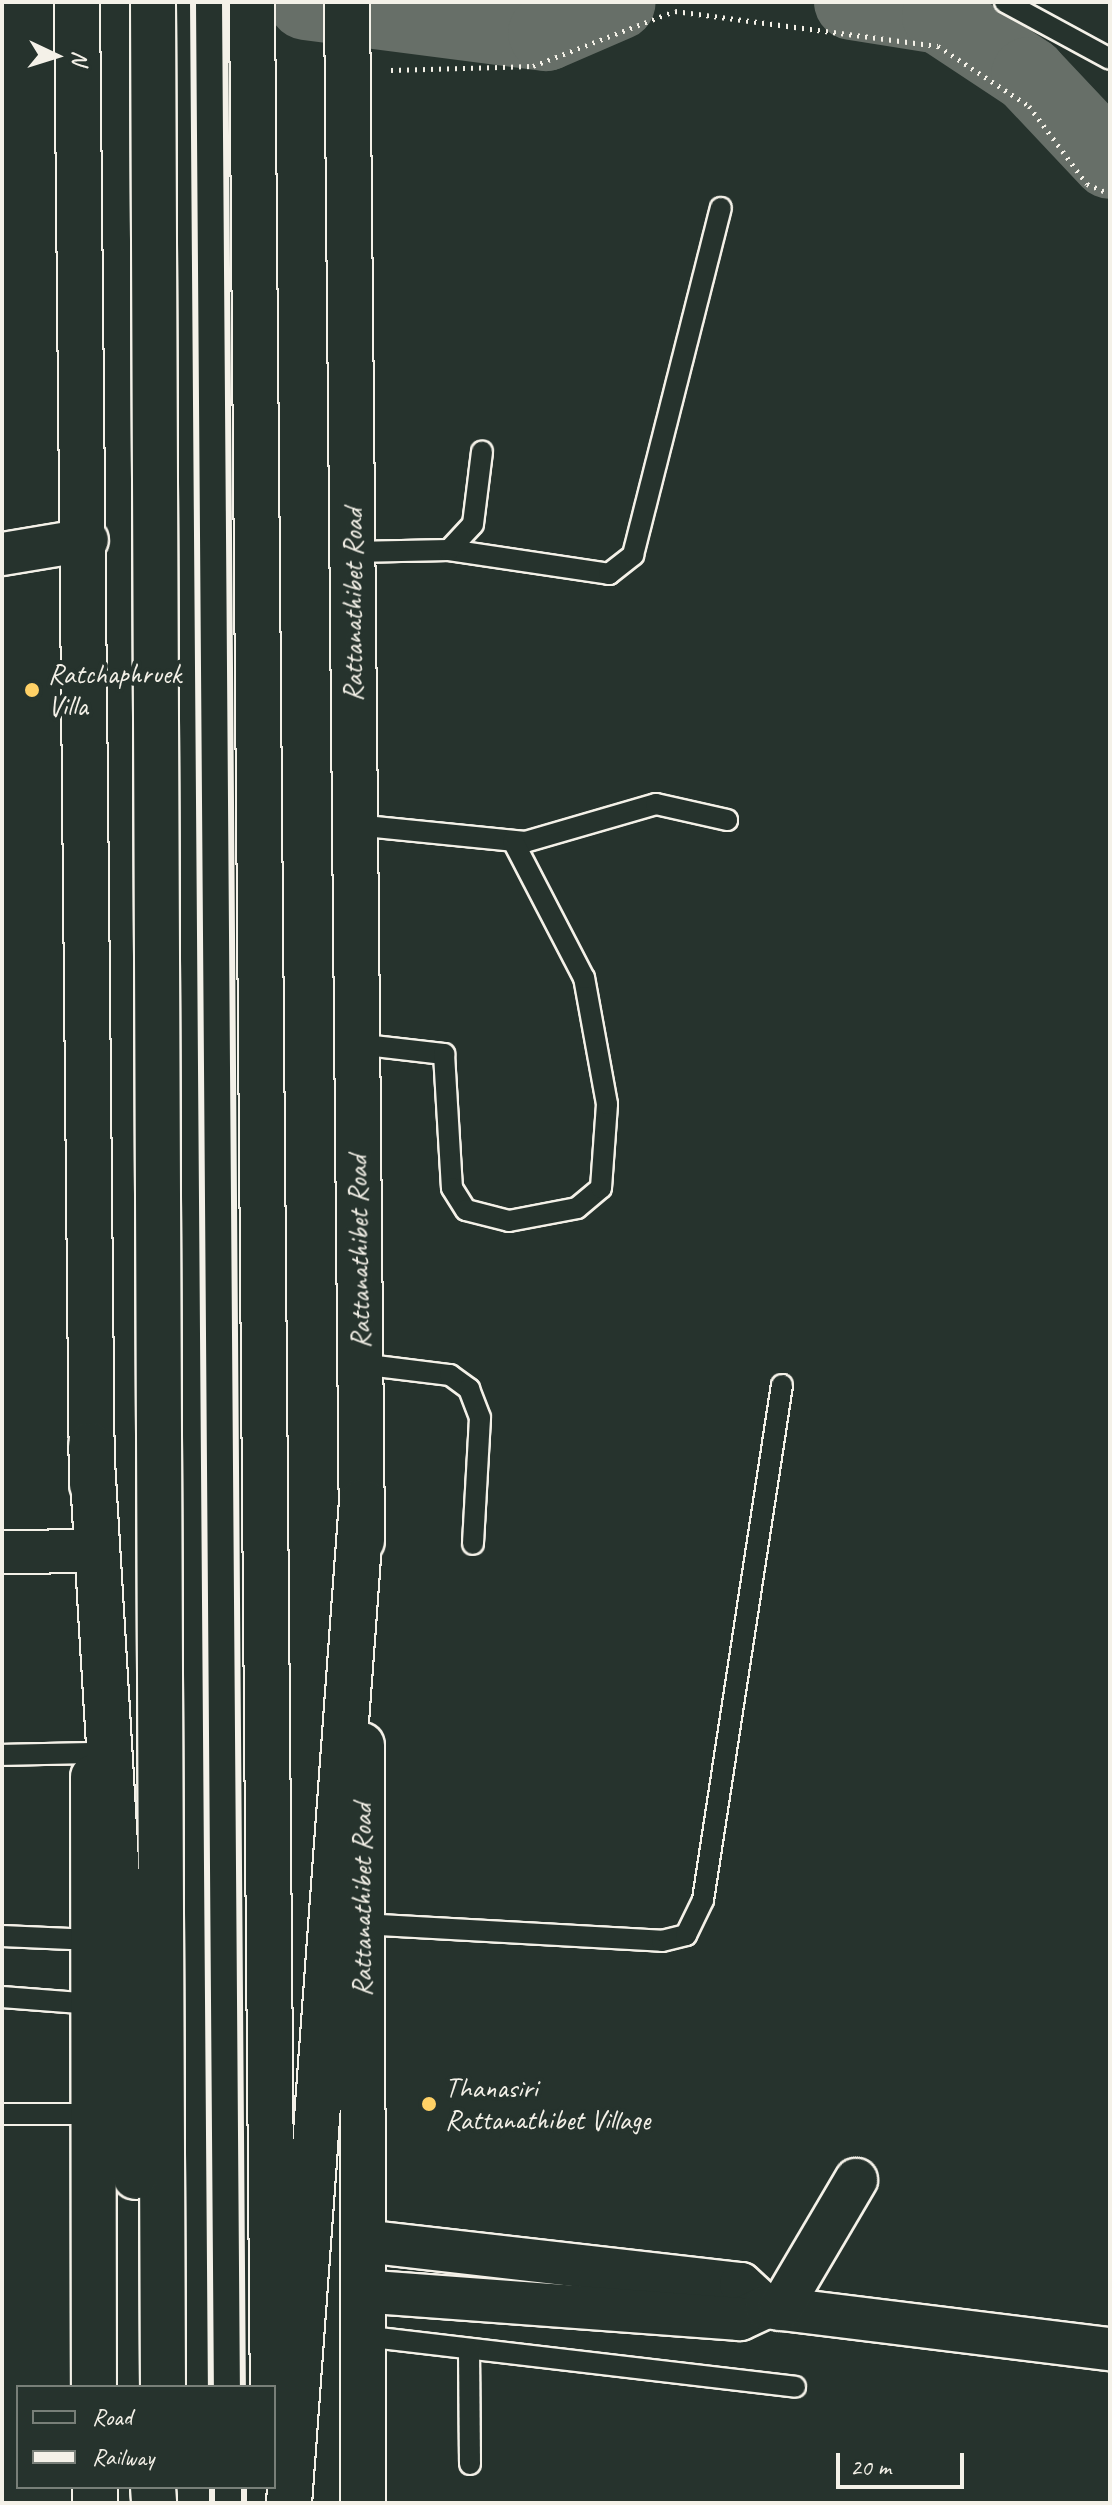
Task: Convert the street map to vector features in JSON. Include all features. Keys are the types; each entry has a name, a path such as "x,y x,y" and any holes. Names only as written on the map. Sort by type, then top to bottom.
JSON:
{"main road":[{"path":"153,2 163,2385"},
{"path":"252,2 273,2385"},
{"name":"Rattanathibet Road","path":"347,2 362,1502 363,2503"},
{"path":"77,11 87,540 94,2385"},
{"path":"91,1445 147,2385"},
{"path":"289,2503 362,1502"}],"street":[{"path":"2,554 87,540"},
{"path":"2,1552 92,1551"},
{"path":"773,2308 856,2180"},
{"path":"363,2241 741,2284 773,2308"},
{"path":"363,2291 740,2319 773,2308 1110,2349"}],"lane":[{"path":"1005,2 1110,59"},
{"path":"353,552 449,550 609,574 633,555 721,208"},
{"path":"449,550 473,524 482,452"},
{"path":"355,825 513,841 554,839 656,804 727,820"},
{"path":"357,1044 444,1054 452,1188 466,1210 509,1221 577,1208 601,1188 607,1104 584,978 513,841"},
{"path":"360,1364 450,1375 469,1389 480,1418 473,1544"},
{"path":"362,1924 662,1941 692,1928 703,1900 782,1385"},
{"path":"2,1755 92,1753"},
{"path":"2,1936 93,1940"},
{"path":"2,1997 93,2004"},
{"path":"2,2114 93,2114"},
{"path":"363,2336 795,2387"},
{"path":"469,2349 470,2464"}],"path":[{"path":"348,71 533,66 675,11 938,46 1029,106 1087,184 1110,194"}],"waterway":[{"path":"306,2 546,33 618,2"},
{"path":"852,2 940,16 1029,75 1110,161"}],"railway":[{"path":"193,2 211,2385"},
{"path":"225,2 243,2385"},
{"path":"212,2489 212,2503"},
{"path":"244,2489 244,2503"}],"place":[{"name":"Ratchaphruek Villa","path":"32,690"},
{"name":"Thanasiri Rattanathibet Village","path":"429,2104"}]}
